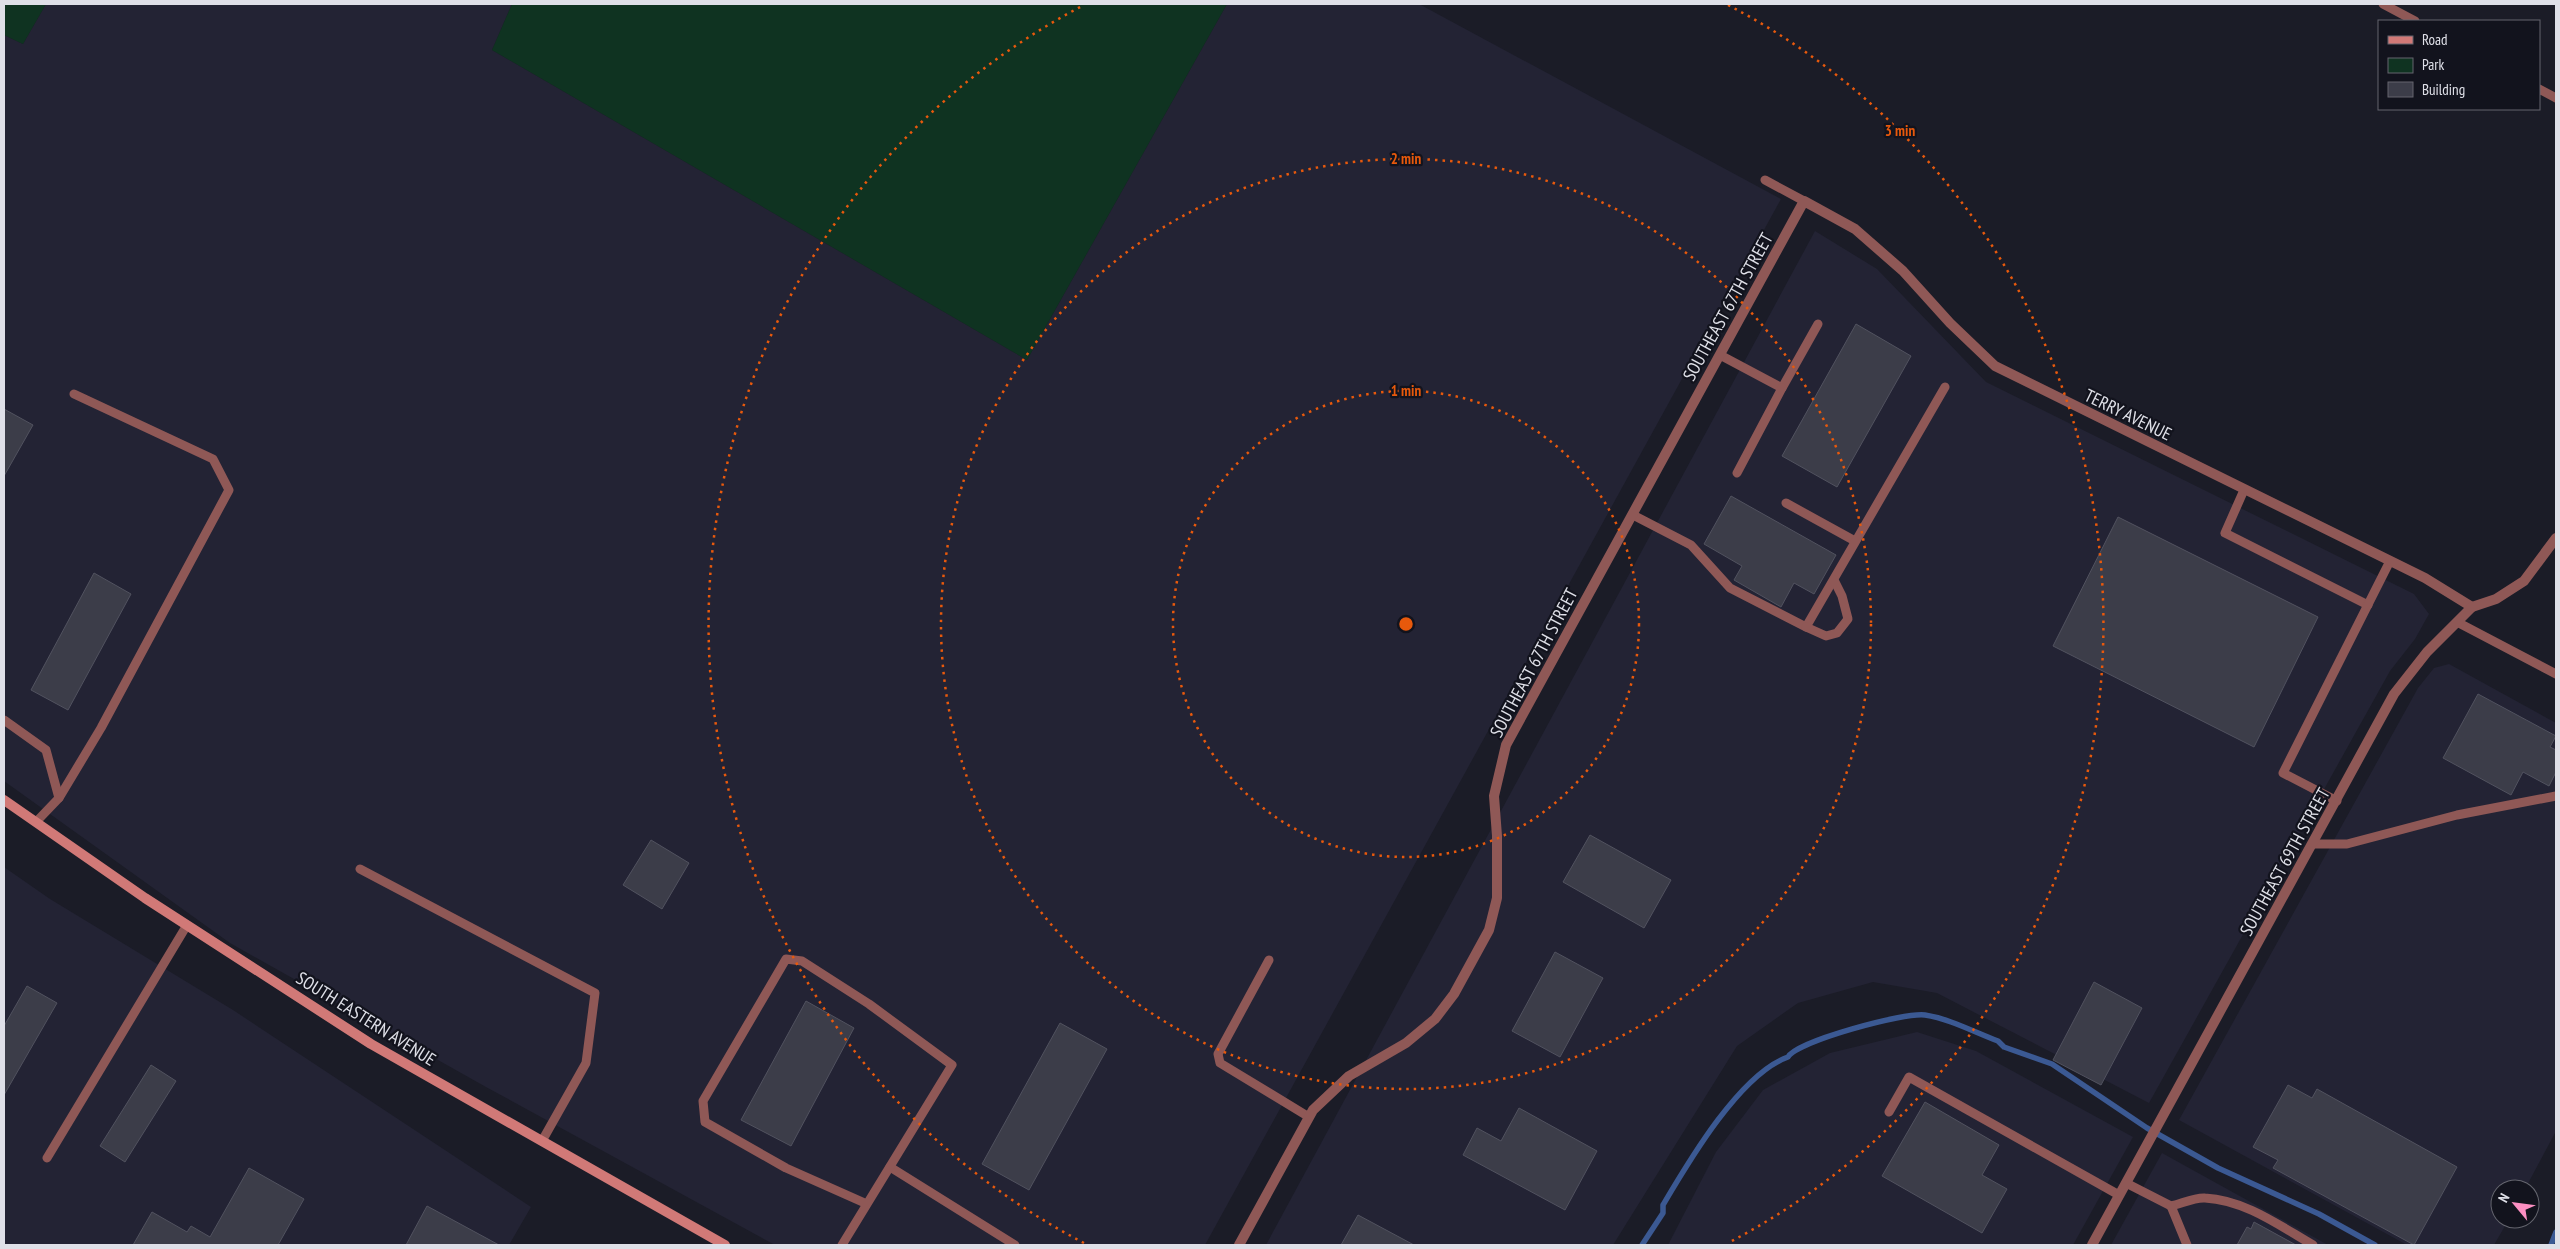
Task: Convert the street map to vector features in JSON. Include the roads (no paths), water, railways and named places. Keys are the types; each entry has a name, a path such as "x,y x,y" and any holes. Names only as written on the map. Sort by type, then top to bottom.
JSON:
{"main road":[{"name":"SOUTH EASTERN AVENUE","path":"4,800 187,925 371,1044 725,1245"}],"street":[{"name":"SOUTHEAST 67TH STREET","path":"1239,1245 1312,1110 1330,1091 1349,1076 1406,1042 1435,1019 1454,994 1489,930 1497,898 1497,836 1494,796 1506,746 1804,201"},
{"name":"TERRY AVENUE","path":"1804,201 1855,229 1904,271 1950,323 1995,366 2425,578 2472,607"},
{"name":"SOUTHEAST 69TH STREET","path":"2092,1245 2314,844 2394,694 2427,652 2472,607 2496,599 2524,581 2556,538"}],"lane":[{"path":"2383,4 2413,20"},
{"path":"2540,90 2556,98"},
{"path":"1764,180 1804,201"},
{"path":"1737,473 1818,324"},
{"path":"1720,356 1782,388"},
{"path":"1806,627 1945,387"},
{"path":"36,822 58,798 101,728 229,490 213,459 74,394"},
{"path":"2244,490 2224,533 2368,605"},
{"path":"1786,503 1855,541"},
{"path":"1632,515 1691,545 1730,588 1826,636 1837,633 1848,619 1842,596 1834,580"},
{"path":"2337,801 2283,773 2390,561"},
{"path":"2457,622 2556,674"},
{"path":"4,720 46,750 58,798"},
{"path":"2314,844 2356,842 2458,815 2556,796"},
{"path":"360,869 595,993 586,1063 542,1141"},
{"path":"47,1158 187,925"},
{"path":"842,1245 952,1065 869,1004 802,961 786,959 702,1101 704,1122 786,1168 867,1204"},
{"path":"1269,960 1218,1054 1220,1063 1309,1117"},
{"path":"1889,1112 1909,1077 2119,1195"},
{"path":"890,1167 1015,1245"},
{"path":"2126,1183 2172,1206 2203,1198 2232,1203 2260,1214 2313,1245"},
{"path":"2172,1206 2187,1245"}],"waterway":[{"path":"1642,1245 1663,1213 1663,1205 1701,1143 1734,1100 1752,1081 1770,1066 1810,1043 1852,1029 1914,1015 1944,1019 1998,1041 2004,1047 2052,1064 2147,1128 2218,1168 2319,1214 2375,1245"},
{"path":"2551,1245 2556,1232"}]}
